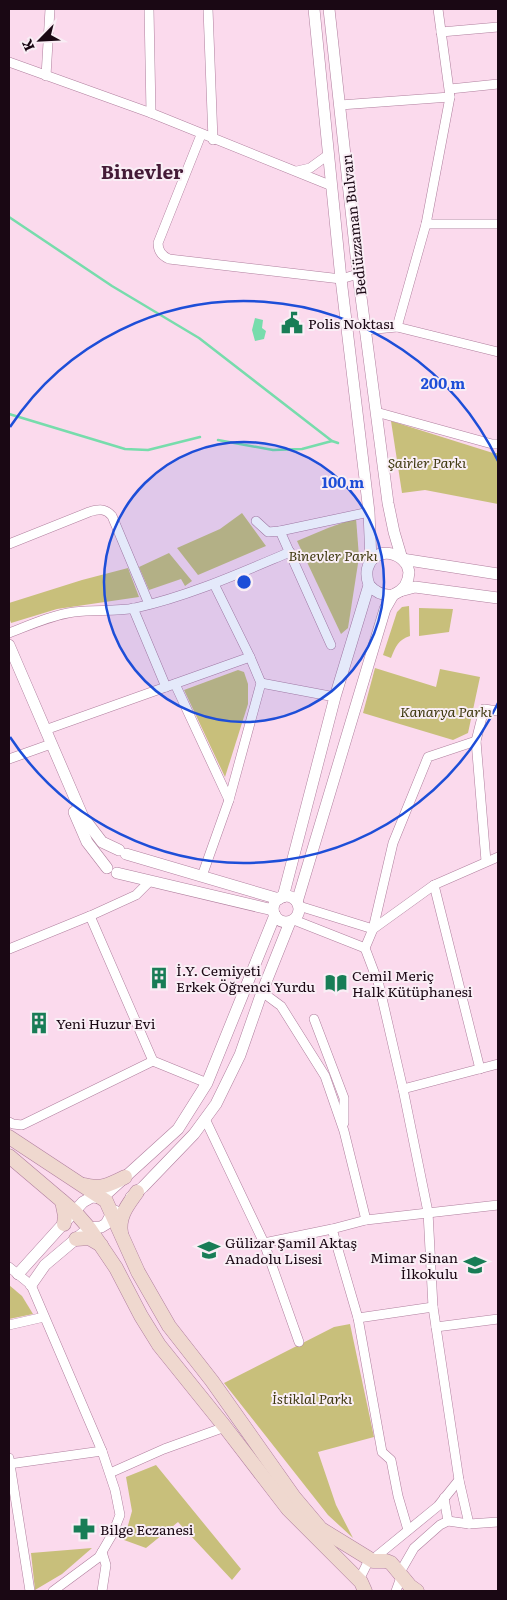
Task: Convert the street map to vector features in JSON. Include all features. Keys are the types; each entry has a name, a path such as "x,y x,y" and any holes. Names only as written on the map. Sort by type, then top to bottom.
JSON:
{"main road":[{"path":"9,1137 102,1198 109,1205 111,1215 138,1272 169,1326 212,1381 294,1497 321,1529 373,1561 386,1560 417,1591"},
{"path":"9,1156 75,1212 89,1228 116,1268 141,1316 159,1345 288,1509 363,1587"},
{"path":"78,1183 94,1188 107,1186 125,1177"},
{"path":"121,1237 120,1224 123,1212 137,1192"},
{"path":"62,1201 65,1216 64,1224"},
{"path":"76,1239 89,1238 102,1245"}],"street":[{"path":"46,76 50,9"},
{"path":"149,9 151,113"},
{"path":"208,9 213,140"},
{"name":"Bediüzzaman Bulvarı","path":"314,9 341,279 369,512 371,561"},
{"name":"Bediüzzaman Bulvarı","path":"329,9 365,330 388,503 402,559"},
{"path":"397,327 426,224 450,93 438,9"},
{"path":"441,32 498,27"},
{"path":"9,62 151,113 213,140 332,186"},
{"path":"340,104 450,93 498,84"},
{"path":"201,135 158,243 158,248 164,256 169,259 341,279 358,274"},
{"path":"297,171 310,168 328,155"},
{"path":"426,224 498,224"},
{"path":"365,330 397,327 498,352"},
{"path":"376,412 492,444 498,444"},
{"path":"9,544 89,512 98,509 105,510 112,516 150,604"},
{"path":"256,521 268,532 369,512"},
{"path":"280,531 331,645"},
{"path":"9,633 43,620 70,613 133,608 150,604 214,584 290,552"},
{"path":"31,1285 45,1265 89,1228 101,1227 106,1224 111,1215 137,1192 206,1121 216,1104 240,1056 262,992 292,921 298,914 298,904 385,609 408,580 406,565 396,555 382,554 371,561 366,573 369,585 281,898 274,906 274,913 208,1083 178,1129 102,1198 87,1198 64,1224 13,1270 31,1285 102,1451 110,1473 120,1515 113,1533 99,1557 53,1591"},
{"path":"402,559 498,574"},
{"path":"202,876 229,800 261,683 214,584"},
{"path":"369,585 379,594 386,595 415,587 498,598"},
{"path":"133,608 229,800"},
{"path":"9,645 83,817 102,842 122,852 202,876 281,898 291,897 298,904 373,929"},
{"path":"45,730 250,657"},
{"path":"261,683 336,697"},
{"path":"486,861 476,741 484,709 498,711"},
{"path":"364,948 373,929 392,843 428,758 476,741"},
{"path":"9,759 51,744"},
{"path":"58,758 65,790 87,842 112,870"},
{"path":"112,870 127,868 129,861 122,852 112,851 106,856 106,864 112,870 274,913 281,921 292,921 364,948 379,985 403,1089 428,1212 432,1307 459,1480 469,1524"},
{"path":"373,929 434,885 498,857"},
{"path":"9,949 136,895 150,881"},
{"path":"434,885 480,1069"},
{"path":"90,916 153,1061 208,1083"},
{"path":"262,992 281,1006 325,1076 344,1131 366,1220"},
{"path":"314,1019 344,1098 344,1131"},
{"path":"9,1122 22,1125 153,1061"},
{"path":"403,1089 498,1064"},
{"path":"206,1121 264,1243 299,1342"},
{"path":"264,1243 366,1220 498,1205"},
{"path":"332,1229 358,1318 382,1452 391,1460 398,1496 408,1530"},
{"path":"358,1318 432,1307"},
{"path":"9,1325 44,1317"},
{"path":"436,1327 498,1319"},
{"path":"110,1473 164,1449 225,1427"},
{"path":"30,1591 9,1462 102,1451"},
{"path":"363,1587 363,1569 438,1506 459,1480"},
{"path":"444,1498 448,1521"},
{"path":"396,1591 400,1580 399,1574 414,1548 440,1525 448,1521 469,1524 498,1522"},
{"path":"102,1552 106,1565 102,1591"}],"green space":[{"name":"Şairler Parkı","path":"391,421 498,453 498,504 425,490 402,493"},
{"path":"242,513 266,546 198,575 177,548 220,529"},
{"name":"Binevler Parkı","path":"356,518 359,557 348,628 341,634 297,541"},
{"path":"169,553 192,581 185,586 181,579 149,590 139,567"},
{"path":"128,568 139,597 57,609 11,623 9,603"},
{"path":"409,606 410,636 398,644 391,658 383,655 397,612 402,607"},
{"path":"419,608 453,609 449,632 419,636"},
{"name":"Kanarya Parkı","path":"375,668 436,687 440,669 480,677 468,733 453,740 363,713"},
{"path":"238,670 244,672 248,684 248,704 225,777 184,690"},
{"path":"9,1285 22,1296 33,1314 9,1319"},
{"name":"İstiklal Parkı","path":"350,1324 374,1437 318,1452 336,1505 353,1538 328,1515 224,1383 334,1327"},
{"path":"156,1465 241,1569 232,1580 178,1522 146,1548 124,1540 132,1511 126,1477"},
{"path":"92,1548 62,1574 35,1590 31,1553"}],"shaded area":[{"path":"255,318 263,320 262,328 266,331 264,339 255,341 252,330"}],"waterway":[{"path":"9,217 112,286 199,338 332,441 338,443"},
{"path":"9,414 125,449 148,450 200,437"},
{"path":"218,440 273,450 302,449 332,441"}],"place":[{"name":"Polis Noktası","path":"292,323"},
{"name":"İ.Y. Cemiyeti Erkek Öğrenci Yurdu","path":"159,978"},
{"name":"Cemil Meriç Halk Kütüphanesi","path":"336,983"},
{"name":"Yeni Huzur Evi","path":"39,1023"},
{"name":"Gülizar Şamil Aktaş Anadolu Lisesi","path":"209,1250"},
{"name":"Mimar Sinan İlkokulu","path":"475,1265"},
{"name":"Bilge Eczanesi","path":"84,1529"}],"district":[{"name":"Binevler","path":"142,171"}]}
